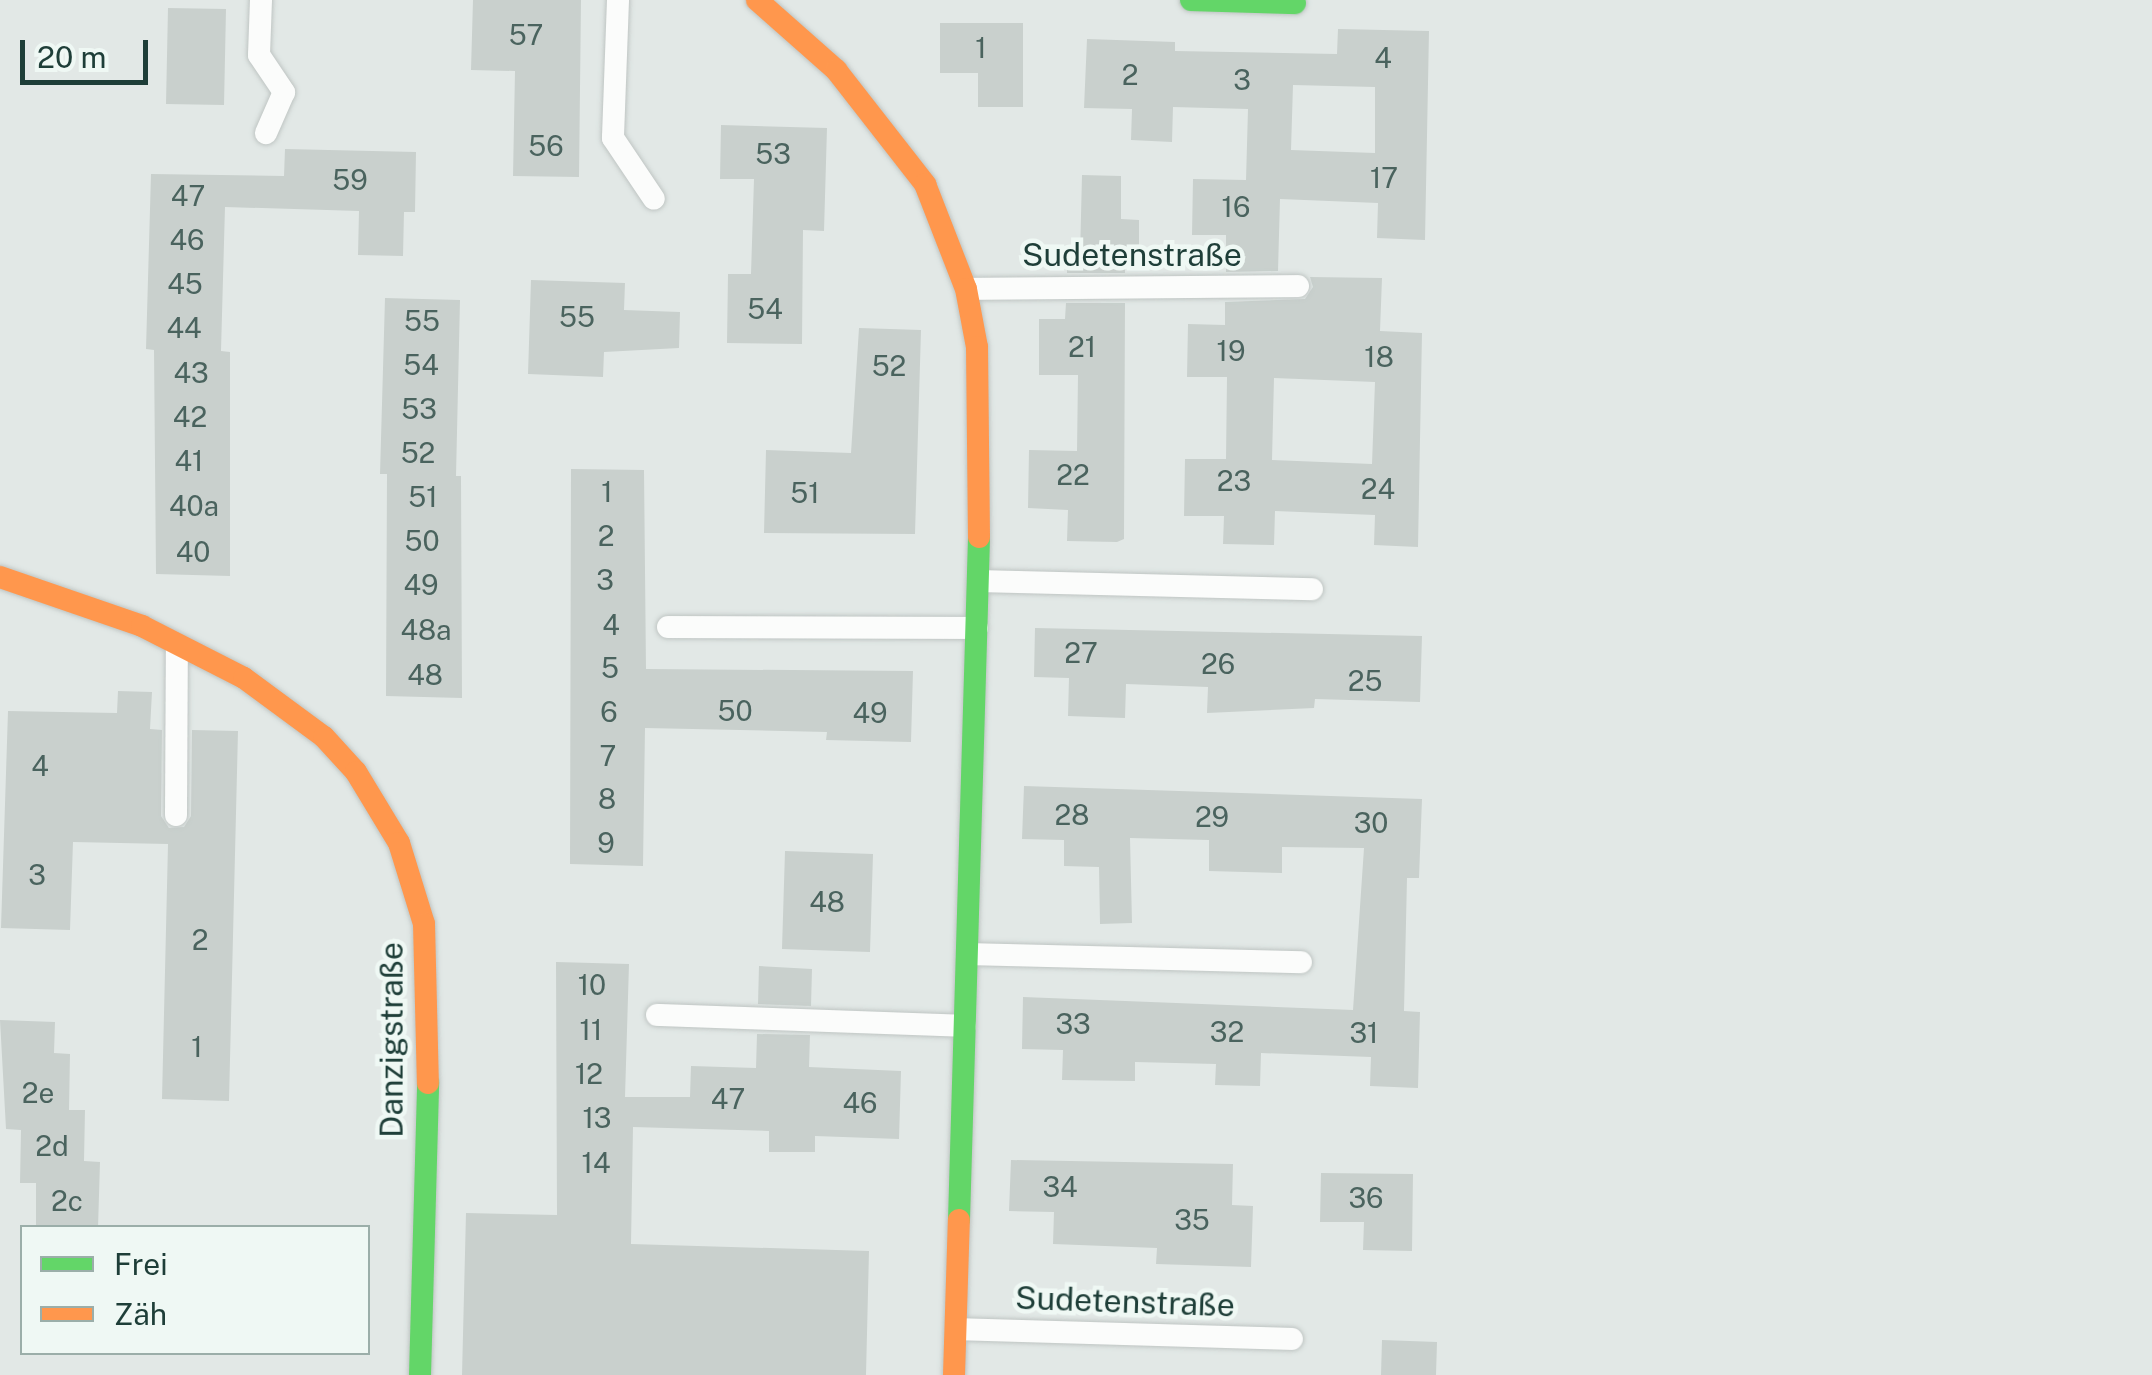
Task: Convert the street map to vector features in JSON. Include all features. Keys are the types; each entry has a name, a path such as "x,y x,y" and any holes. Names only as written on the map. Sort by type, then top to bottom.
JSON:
{"street":[{"path":"756,0 836,70 892,134 925,184 966,288 981,396 954,1375"},
{"path":"1190,0 1294,3"},
{"name":"Danzigstraße","path":"0,577 177,642 244,678 324,737 379,807 414,879 430,990 420,1375"}],"lane":[{"path":"261,0 260,55 284,92 266,133"},
{"path":"618,0 614,138 654,199"},
{"name":"Sudetenstraße","path":"966,288 1298,286"},
{"path":"978,582 1312,588"},
{"path":"668,627 977,628"},
{"path":"176,815 177,642"},
{"path":"967,954 1301,962"},
{"path":"657,1016 965,1026"},
{"name":"Sudetenstraße","path":"956,1329 1292,1340"}],"building":[{"path":"473,0 581,0 579,177 513,176 515,71 471,70"},
{"path":"168,8 226,9 224,105 166,104"},
{"path":"940,23 1023,23 1023,107 978,107 978,73 940,73"},
{"path":"1338,29 1429,31 1425,240 1377,238 1378,203 1280,199 1278,271 1226,272 1226,235 1192,235 1193,179 1246,180 1248,109 1173,107 1172,142 1131,140 1132,109 1084,108 1087,39 1175,42 1175,51 1337,54","holes":["1293,85 1375,87 1375,153 1291,150"]},
{"path":"721,125 827,128 824,231 803,230 802,344 727,343 728,274 751,274 754,179 720,179"},
{"path":"285,149 416,152 415,212 404,212 403,256 358,255 359,211 225,207 221,351 230,352 230,576 156,574 154,350 146,349 151,174 284,176"},
{"path":"1082,175 1121,176 1121,219 1139,220 1139,260 1125,259 1125,273 1067,273 1067,256 1080,257"},
{"path":"1310,277 1382,278 1380,331 1422,333 1418,547 1374,545 1375,515 1275,511 1274,545 1223,544 1224,516 1184,516 1185,459 1226,459 1227,377 1187,377 1188,324 1225,325 1225,302 1305,299 1313,287","holes":["1274,378 1375,382 1372,464 1272,460"]},
{"path":"531,280 625,283 624,310 680,312 679,348 604,352 603,377 528,374"},
{"path":"385,298 460,300 456,476 461,476 462,698 386,696 387,474 380,474"},
{"path":"1066,303 1125,303 1124,539 1117,542 1067,541 1068,510 1028,508 1029,450 1077,451 1078,375 1039,375 1039,319 1065,319"},
{"path":"859,328 921,330 915,534 764,533 766,450 851,453"},
{"path":"571,469 644,470 646,669 913,671 911,742 826,740 827,732 645,728 643,866 570,864"},
{"path":"1035,628 1422,636 1420,702 1315,699 1314,708 1207,713 1208,687 1126,684 1125,718 1068,716 1069,678 1034,677"},
{"path":"118,691 152,692 150,729 162,730 161,816 169,828 184,827 191,816 192,730 238,731 229,1101 162,1099 168,844 73,842 70,930 1,928 8,711 117,713"},
{"path":"1024,786 1422,799 1419,878 1407,878 1404,1011 1420,1012 1418,1088 1370,1086 1371,1057 1261,1053 1260,1086 1215,1085 1216,1064 1135,1062 1135,1081 1062,1080 1063,1050 1022,1049 1023,997 1353,1010 1364,848 1282,847 1282,873 1209,871 1209,840 1130,838 1132,923 1100,924 1099,867 1064,866 1064,840 1022,839"},
{"path":"785,851 873,854 870,952 782,949"},
{"path":"556,962 629,964 625,1097 690,1097 691,1066 756,1068 757,1034 810,1035 809,1067 901,1071 899,1139 815,1136 815,1152 769,1152 769,1131 633,1127 631,1244 869,1251 866,1375 462,1375 466,1213 557,1215"},
{"path":"759,966 812,969 811,1006 758,1004"},
{"path":"0,1020 55,1022 54,1053 70,1054 69,1110 85,1110 84,1161 100,1162 98,1225 36,1225 36,1183 20,1183 21,1130 6,1129"},
{"path":"1011,1160 1233,1164 1232,1205 1253,1206 1251,1267 1156,1264 1157,1248 1053,1244 1054,1212 1009,1211"},
{"path":"1321,1173 1413,1174 1412,1251 1363,1250 1364,1222 1320,1222"},
{"path":"1382,1340 1437,1342 1436,1375 1381,1375"}],"traffic: fast":[{"path":"1191,0 1295,3"},
{"path":"959,1220 979,537"},
{"path":"420,1375 428,1083"}],"traffic: slow":[{"path":"757,0 836,70 925,184 966,289 977,347 979,537"},
{"path":"0,577 142,626 244,678 324,737 356,772 399,843 424,924 428,1083"},
{"path":"954,1375 959,1220"}]}
